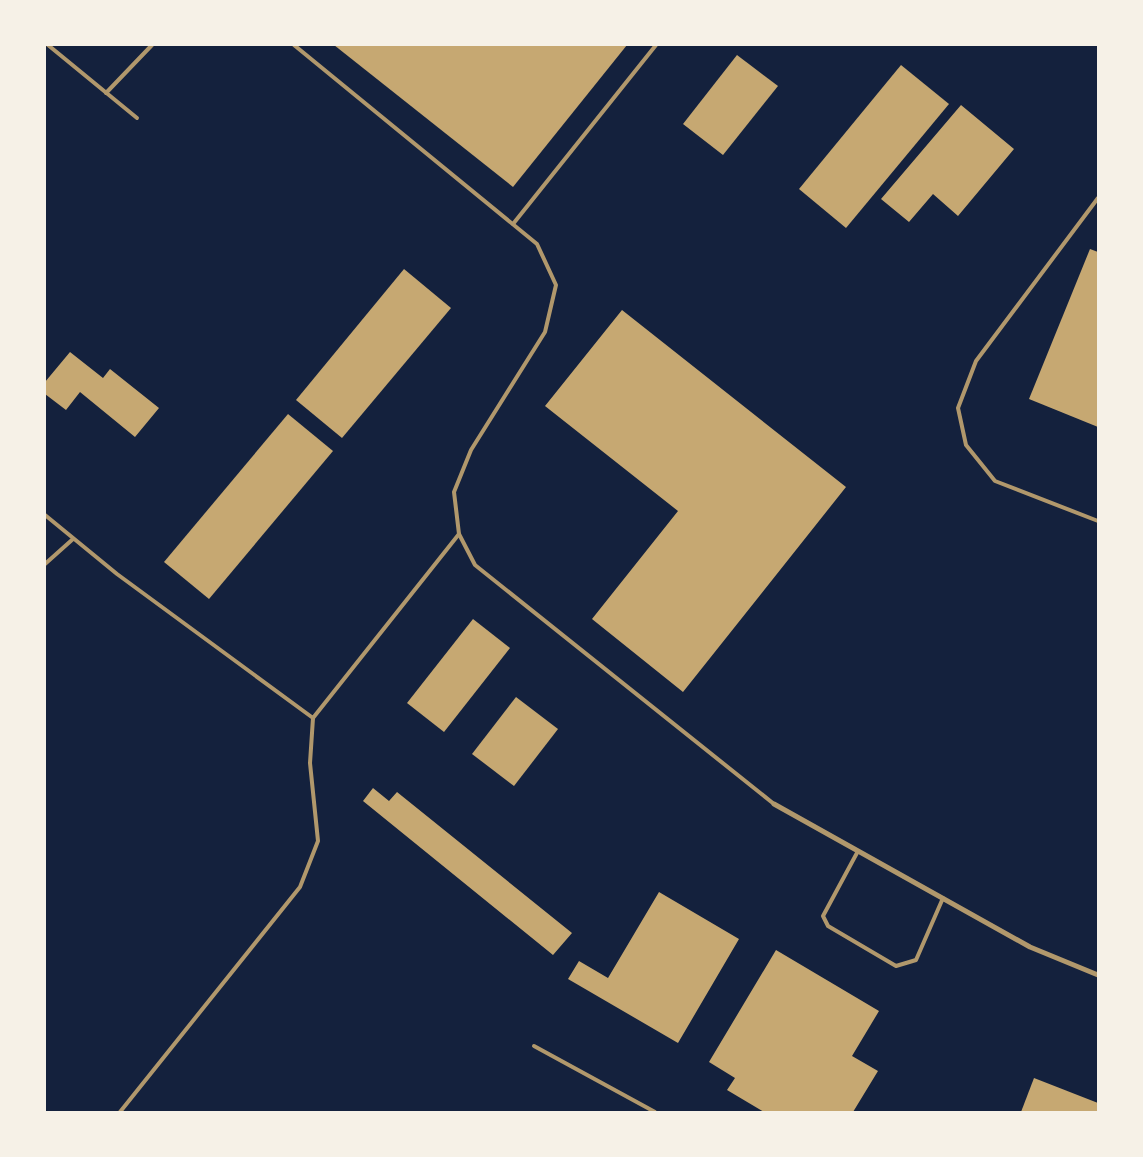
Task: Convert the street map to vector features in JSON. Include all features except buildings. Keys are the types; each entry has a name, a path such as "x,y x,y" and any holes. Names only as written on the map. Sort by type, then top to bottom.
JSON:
{"street":[{"path":"774,804 1030,947 1098,975"}],"lane":[{"path":"48,45 137,118"},
{"path":"106,93 152,45"},
{"path":"294,45 537,244 556,285 545,332 470,450 454,492 459,534 475,565 774,804"},
{"path":"512,224 656,45"},
{"path":"1098,198 976,361 958,408 966,445 995,481 1098,521"},
{"path":"45,516 73,539 313,718"},
{"path":"120,1112 300,887 318,841 310,763 313,718 459,534"},
{"path":"45,564 73,539"},
{"path":"858,851 823,916 828,926 896,966 916,960 943,898"},
{"path":"534,1046 655,1112"}]}
